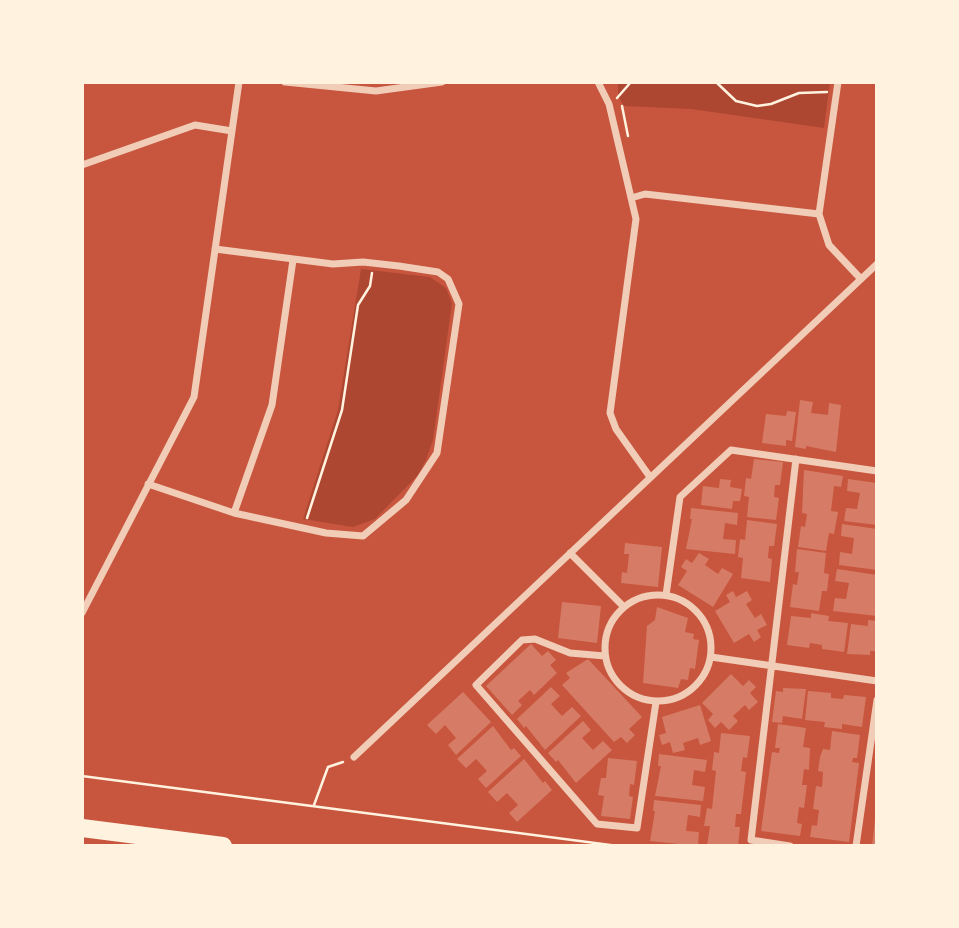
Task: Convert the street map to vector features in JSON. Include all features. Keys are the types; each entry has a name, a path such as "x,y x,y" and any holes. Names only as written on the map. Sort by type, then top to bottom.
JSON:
{"highway":[{"path":"82,828 223,846"}],"street":[{"path":"82,613 194,397 239,82"},
{"path":"285,82 376,90 397,85 442,82"},
{"path":"598,82 608,104 636,219 610,414 616,429 650,477"},
{"path":"838,82 819,214 829,245 860,278"},
{"path":"82,165 195,125 232,131"},
{"path":"631,198 645,194 819,214"},
{"path":"148,484 234,513 304,528 363,536 406,500 437,453 459,304 456,291 448,279 438,272 374,263 293,260 215,249"},
{"path":"234,513 272,405 293,260"},
{"path":"354,757 877,264"},
{"path":"666,596 680,497 731,450 877,471"},
{"path":"790,846 751,841 796,459"},
{"path":"570,553 624,607"},
{"path":"666,596 682,601 696,611 705,624 711,657 697,685 678,697 656,702 638,698 622,688 611,674 605,656 606,638 612,621 624,607 644,597 666,596"},
{"path":"605,656 570,653 536,639 522,640 476,685 597,824 637,828 656,702"},
{"path":"711,657 877,681"},
{"path":"856,846 877,700"}],"path":[{"path":"608,104 631,82"},
{"path":"716,82 736,101 757,106 813,91 837,93"},
{"path":"304,528 342,410 358,305 370,286 374,263"},
{"path":"314,805 328,767 354,757"},
{"path":"82,776 618,846"}],"shaded area":[{"path":"618,82 830,82 824,128 691,109 624,106 618,96"},
{"path":"361,269 430,277 446,288 452,303 433,440 426,460 418,475 375,519 353,527 303,519 338,410"}],"building":[{"path":"800,400 813,402 811,413 828,415 829,403 841,405 836,452 806,446 806,449 795,447"},
{"path":"787,411 796,412 792,441 786,440 786,446 762,443 766,414 786,416"},
{"path":"754,459 783,462 780,485 775,485 774,497 779,498 776,520 747,517 749,497 744,496 746,478 751,479"},
{"path":"804,470 843,476 841,487 834,486 831,511 838,512 834,534 829,533 826,551 798,547 801,526 805,527 807,514 802,513"},
{"path":"720,479 731,480 730,487 742,489 740,501 733,501 732,509 701,505 703,486 719,488"},
{"path":"848,479 877,483 877,525 844,521 846,508 857,509 860,493 847,491"},
{"path":"691,508 738,513 737,525 725,523 723,539 736,540 735,554 686,549 692,519"},
{"path":"747,520 777,524 774,546 769,546 768,558 772,559 770,582 741,578 743,558 738,557 740,539 745,540"},
{"path":"842,524 877,529 877,570 839,565 840,552 852,554 854,538 841,536"},
{"path":"625,543 662,547 658,587 621,583 622,572 627,573 629,554 624,554"},
{"path":"797,549 826,553 824,573 829,574 827,591 822,591 819,611 790,607 793,584 797,585 799,572 795,572"},
{"path":"699,553 709,559 705,565 718,574 722,568 733,574 713,607 678,585 687,571 681,567 686,559 692,563"},
{"path":"837,569 877,575 877,616 833,611 835,598 846,599 849,583 835,581"},
{"path":"733,591 736,597 747,591 752,600 746,604 755,618 761,614 767,625 757,630 761,637 754,642 749,634 734,643 715,611 730,602 726,595"},
{"path":"562,602 601,606 597,643 558,638"},
{"path":"657,607 688,618 685,632 694,634 693,639 699,640 695,669 690,668 688,680 681,679 678,688 643,683 647,626 655,620"},
{"path":"811,613 829,616 828,621 848,623 844,652 822,649 822,645 810,643 809,648 787,645 791,616 811,618"},
{"path":"868,620 877,621 877,651 870,651 870,655 847,654 851,624 868,626"},
{"path":"531,644 542,656 548,651 556,660 550,665 557,673 534,695 530,690 518,701 522,705 512,715 486,686"},
{"path":"588,659 642,717 629,729 635,735 627,743 621,737 614,742 562,685 570,678 566,673"},
{"path":"731,674 743,686 749,680 756,687 750,693 758,702 749,710 745,705 733,716 738,721 729,730 721,722 715,728 708,720 713,714 702,703"},
{"path":"551,687 560,696 551,704 562,716 572,707 581,716 545,750 517,719"},
{"path":"783,688 806,689 802,719 783,716 782,723 772,722 776,691 783,692"},
{"path":"808,691 831,693 831,698 843,699 844,695 866,697 862,727 842,724 842,729 824,727 825,722 805,720"},
{"path":"463,692 491,722 456,755 448,745 456,738 445,725 436,734 427,725"},
{"path":"700,705 711,741 700,745 698,738 683,743 685,750 673,753 670,742 662,745 659,735 666,733 662,717"},
{"path":"583,721 591,730 582,738 593,750 603,741 612,750 576,783 558,760 556,762 548,753"},
{"path":"778,724 806,728 803,747 810,748 809,770 804,769 802,785 807,785 804,808 799,807 797,823 802,824 800,836 761,831 772,752 779,753 780,748 775,748"},
{"path":"493,726 511,750 514,748 521,756 486,788 478,779 487,771 476,759 466,768 457,759"},
{"path":"832,731 860,735 857,758 853,758 852,762 859,763 849,842 810,837 812,825 817,826 819,810 813,809 816,786 822,787 823,772 818,771 820,757 823,749 830,750"},
{"path":"721,733 750,736 747,758 743,757 741,771 746,772 741,814 736,814 735,827 740,827 738,846 707,846 710,826 704,826 707,808 712,809 716,771 712,770 714,752 719,753"},
{"path":"659,754 707,760 705,772 694,770 692,785 705,787 703,801 655,796 661,766 658,766"},
{"path":"608,758 637,761 634,785 630,784 629,796 633,797 630,819 601,816 604,796 598,795 601,778 606,778"},
{"path":"524,759 552,790 517,822 509,813 518,805 507,793 497,802 488,792"},
{"path":"654,800 701,805 700,817 688,815 686,831 699,832 698,846 650,841"},
{"path":"875,819 877,846 872,846"}]}
